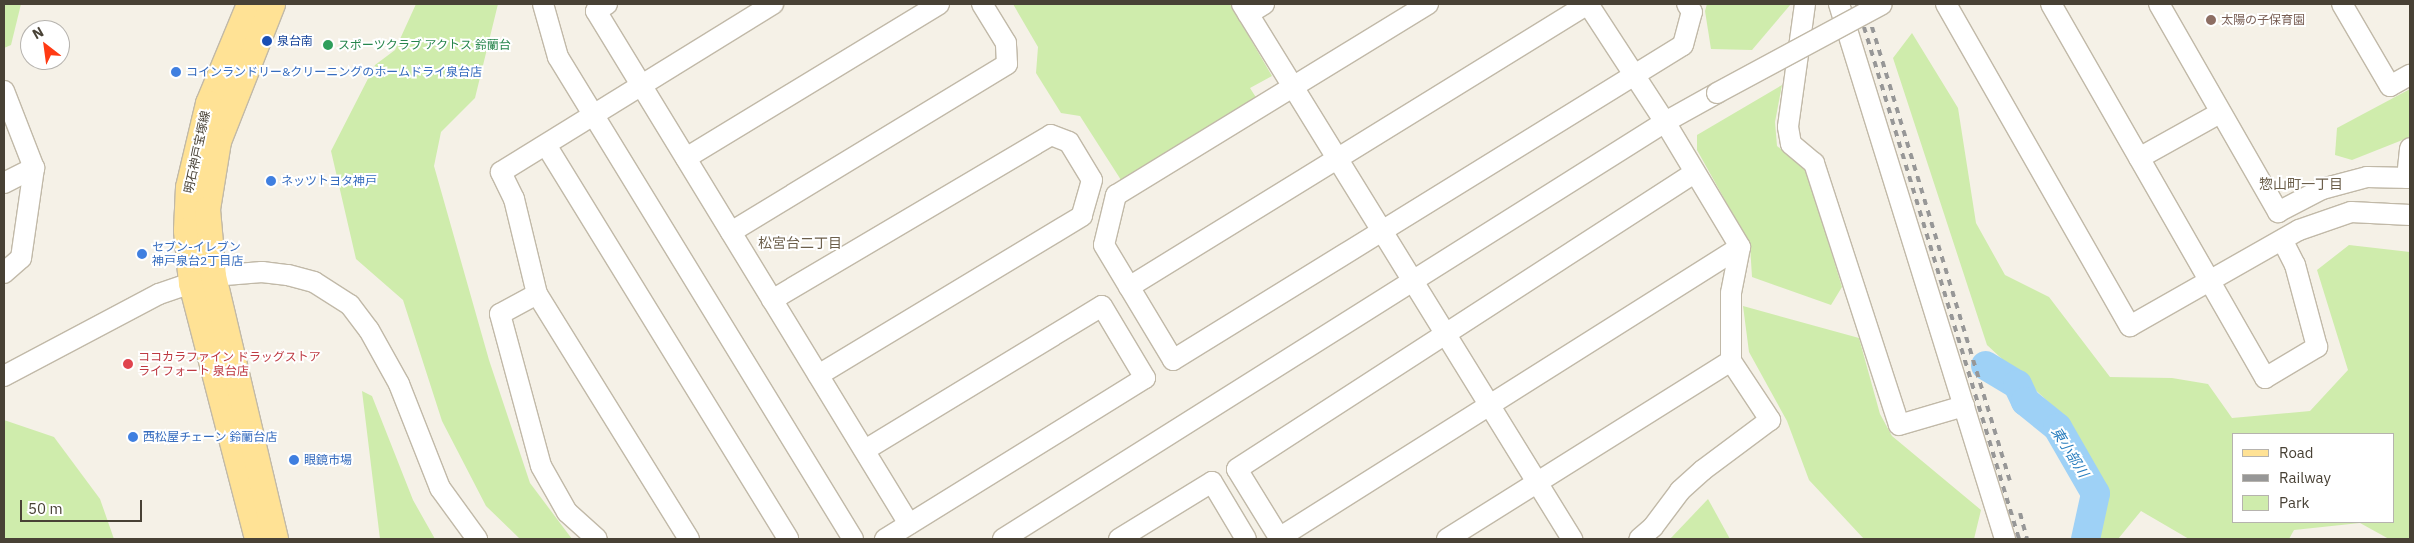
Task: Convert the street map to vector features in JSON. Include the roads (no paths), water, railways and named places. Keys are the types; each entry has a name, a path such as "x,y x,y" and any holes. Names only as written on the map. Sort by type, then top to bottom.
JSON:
{"main road":[{"name":"明石神戸宝塚線","path":"249,4 208,103 188,187 186,230 202,280 275,539"},
{"name":"明石神戸宝塚線","path":"257,539 202,280 207,209 218,142 272,4"}],"street":[{"path":"543,4 558,58 853,539"},
{"path":"607,4 596,11 909,524"},
{"path":"689,539 537,294 514,199 501,172 773,4"},
{"path":"686,158 939,4"},
{"path":"731,232 1007,64 1006,43 982,4"},
{"path":"1428,4 1116,195 1104,245 1173,360 1683,45 1692,12 1687,4"},
{"path":"1129,287 1588,4 1665,122 1740,247 1730,293 1731,361 1770,420 1703,470 1680,491 1653,527 1639,539"},
{"path":"1806,4 1788,127 1791,144 1814,163 1899,425 1964,406"},
{"path":"1839,4 2005,539"},
{"path":"1003,539 1665,122 1882,4"},
{"path":"1946,4 2130,326 2299,230 2351,212 2410,215"},
{"path":"2051,4 2265,378 2318,347 2295,265 2282,240"},
{"path":"2159,4 2278,212 2322,190 2358,180 2408,178 2410,148"},
{"path":"2342,4 2390,86 2410,75"},
{"path":"1251,7 1292,86 1382,231 1415,280 1572,539"},
{"path":"4,91 34,168 21,258 4,273"},
{"path":"2139,158 2220,113"},
{"path":"772,300 1051,135 1069,142 1092,180 1082,216 818,375"},
{"path":"546,145 788,539"},
{"path":"4,183 34,168"},
{"path":"1694,173 1237,469 1280,539 1491,407 1740,247"},
{"path":"4,376 159,294 202,280 262,272 288,275 314,282 350,305 369,330 399,384 440,488 477,539"},
{"path":"537,294 500,314 541,466 567,512 597,539"},
{"path":"865,450 1102,306 1145,378 885,539"},
{"path":"1447,539 1538,484 1731,361"},
{"path":"1119,539 1212,482 1246,539"}],"waterway":[{"name":"東小部川","path":"1985,365 2017,384 2025,401 2057,427 2095,493 2085,539"}],"railway":[{"path":"1857,4 2019,539"},
{"path":"1865,4 2010,480"},
{"path":"2020,513 2027,539"}],"place":[{"name":"太陽の子保育園","path":"2211,20"},
{"name":"泉台南","path":"267,41"},
{"name":"スポーツクラブ アクトス 鈴蘭台","path":"328,45"},
{"name":"コインランドリー&クリーニングのホームドライ泉台店","path":"176,72"},
{"name":"ネッツトヨタ神戸","path":"271,181"},
{"name":"セブン-イレブン 神戸泉台2丁目店","path":"142,254"},
{"name":"ココカラファイン ドラッグストア ライフォート 泉台店","path":"128,364"},
{"name":"西松屋チェーン 鈴蘭台店","path":"133,437"},
{"name":"眼鏡市場","path":"294,460"}],"district":[{"name":"惣山町一丁目","path":"2301,184"},
{"name":"松宮台二丁目","path":"800,243"}]}
